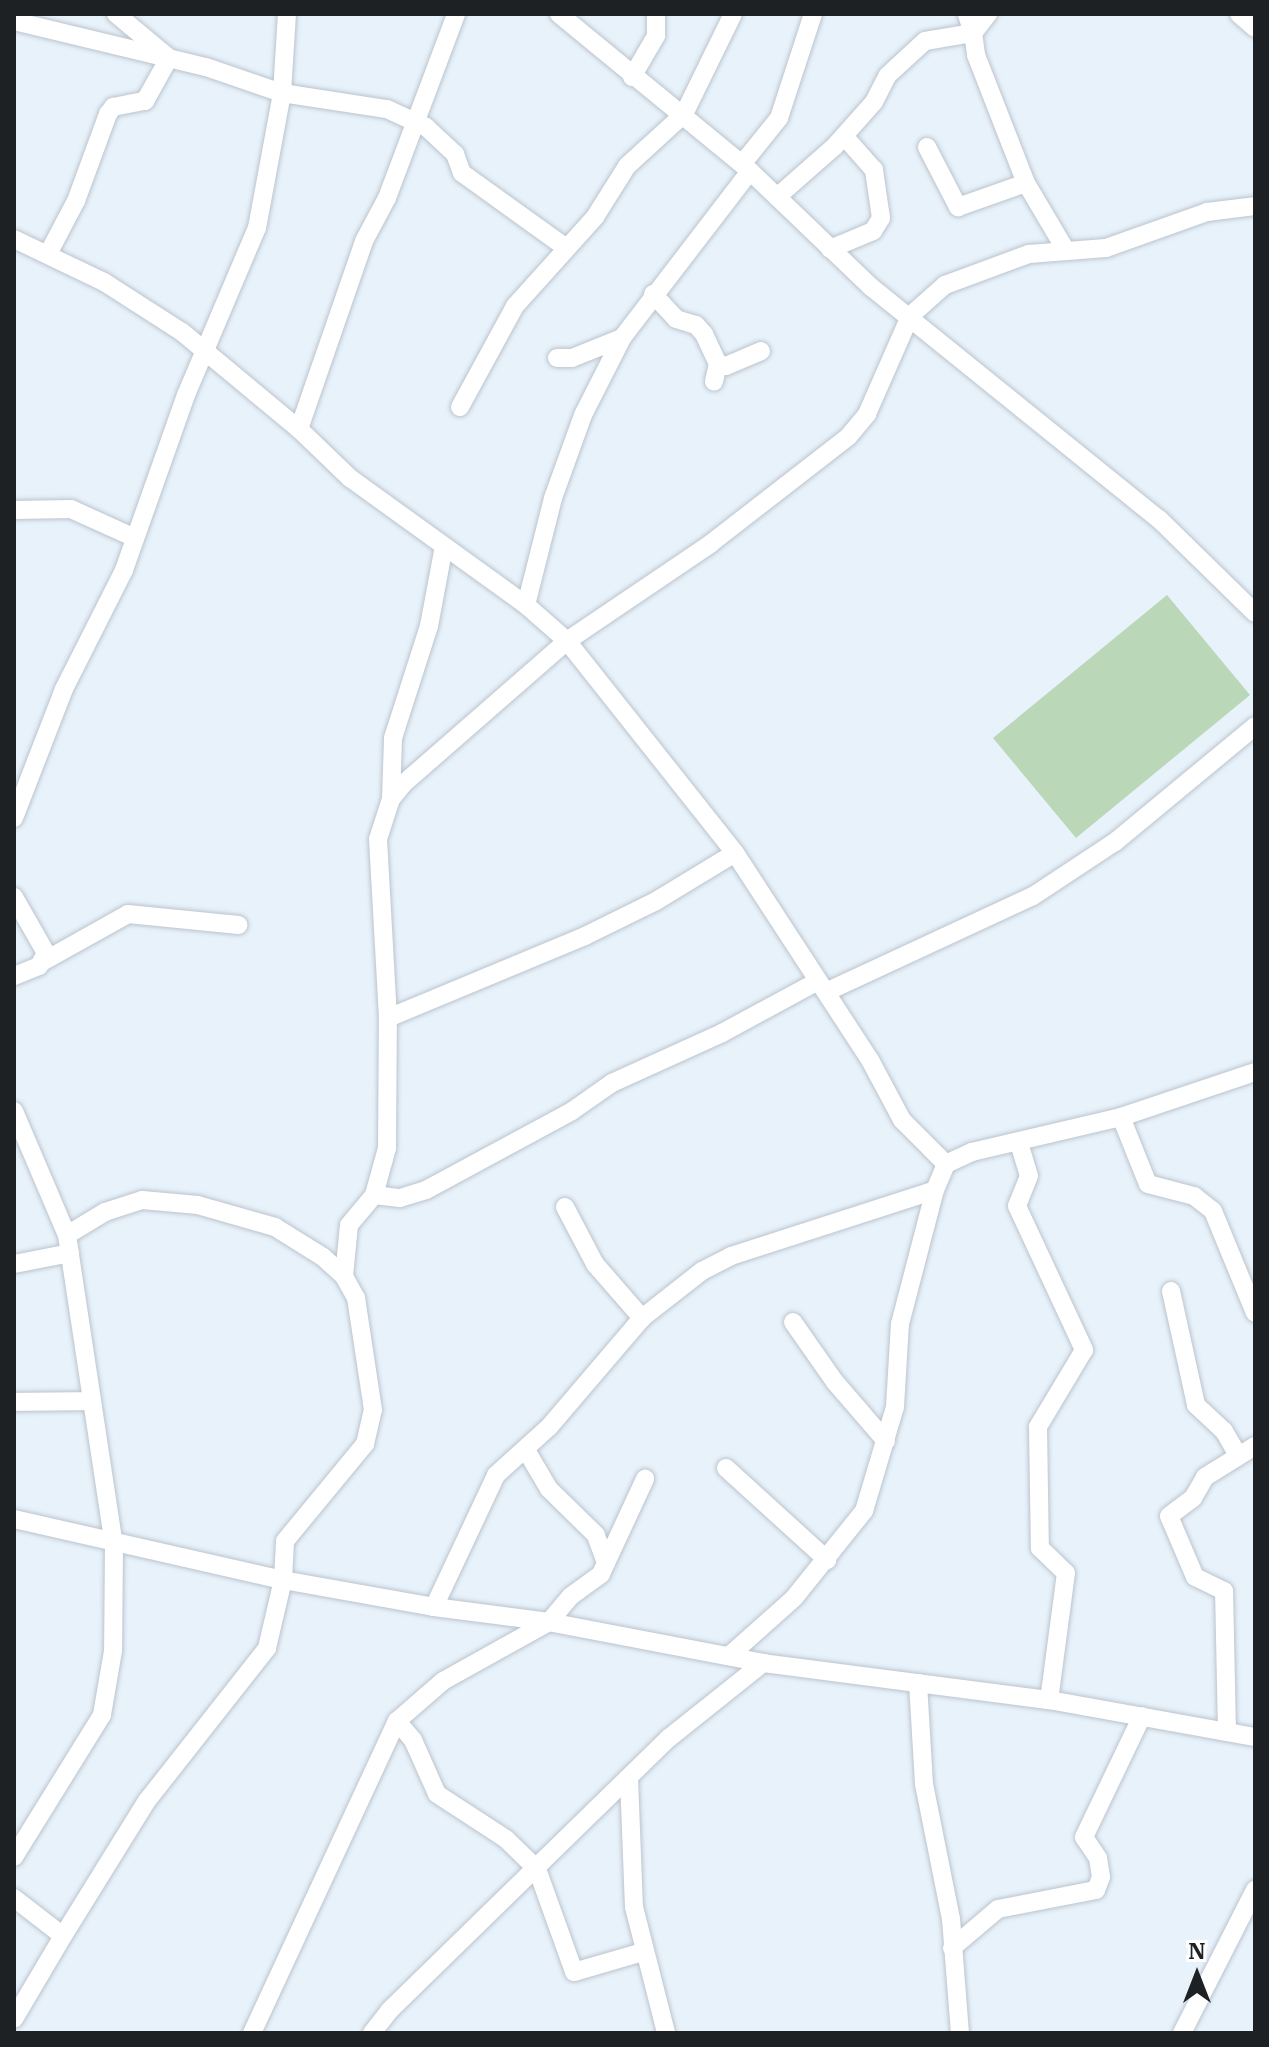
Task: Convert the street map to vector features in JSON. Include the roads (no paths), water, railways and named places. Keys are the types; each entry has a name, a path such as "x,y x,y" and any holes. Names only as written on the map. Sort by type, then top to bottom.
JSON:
{"street":[{"path":"116,14 169,58"},
{"path":"14,818 64,689 135,538 257,228 282,93 287,14"},
{"path":"299,429 364,241 417,122 456,14"},
{"path":"559,14 632,77 684,114 746,167 830,249 1248,592 1255,613"},
{"path":"632,77 656,36 656,14"},
{"path":"460,407 515,306 595,217 627,166 684,114 733,14"},
{"path":"526,605 553,498 583,415 622,338 779,118 813,14"},
{"path":"967,14 976,55 1026,183 1065,249"},
{"path":"777,197 844,136 874,102 888,75 925,41 973,33 988,14"},
{"path":"1239,14 1255,28"},
{"path":"14,21 169,58 282,93 372,104 417,122 455,154 462,173 565,247"},
{"path":"48,254 82,188 108,114 113,107 145,101 169,58"},
{"path":"830,249 873,231 882,210 874,170 844,136"},
{"path":"927,147 958,207 1026,183"},
{"path":"391,799 567,641 710,544 848,437 867,414 910,316 959,279 1029,254 1106,248 1207,212 1255,206"},
{"path":"14,239 104,282 207,351 299,429 350,478 526,605 567,641 735,853 822,987 902,1120 946,1164"},
{"path":"653,294 676,319 696,325 704,334 716,373 761,351"},
{"path":"557,358 572,358 622,338"},
{"path":"14,510 71,509 135,538"},
{"path":"14,2019 146,1802 267,1648 283,1580 285,1541 292,1526 355,1459 370,1429 364,1322 344,1276 349,1225 374,1195 387,1148 388,1018 378,839 391,799 393,738 429,626 444,546"},
{"path":"374,1195 400,1198 426,1190 572,1111 612,1083 822,987 1033,896 1115,842 1255,726"},
{"path":"388,1018 585,936 656,901 735,853"},
{"path":"14,897 44,946 44,961"},
{"path":"14,976 128,914 238,925"},
{"path":"729,1656 794,1598 864,1511 895,1407 900,1324 935,1190 946,1164 972,1152 1121,1117 1255,1072"},
{"path":"14,1111 68,1244 114,1544 113,1651 102,1715 14,1857"},
{"path":"1121,1117 1148,1184 1194,1196 1213,1211 1255,1313"},
{"path":"1019,1143 1029,1176 1017,1206 1084,1350 1038,1427 1040,1548 1066,1573 1049,1700"},
{"path":"434,1607 481,1501 496,1475 526,1450 642,1318 702,1271 731,1256 935,1190"},
{"path":"14,1264 68,1244 125,1203 198,1205 275,1227 344,1276"},
{"path":"565,1207 595,1264 642,1318"},
{"path":"1171,1291 1196,1405 1247,1450 1205,1477 1193,1498 1172,1510 1169,1522 1195,1577 1224,1591 1227,1732"},
{"path":"793,1322 835,1382 886,1441"},
{"path":"14,1402 92,1401"},
{"path":"526,1450 549,1489 596,1535 606,1563"},
{"path":"726,1468 827,1560"},
{"path":"252,2033 397,1721 443,1681 549,1622 571,1596 601,1574 645,1479"},
{"path":"14,1519 283,1580 434,1607 549,1622 763,1663 1049,1700 1255,1737"},
{"path":"372,2033 389,2011 669,1738 763,1663"},
{"path":"918,1683 924,1784 946,1890 960,2033"},
{"path":"952,1948 998,1909 1096,1890 1101,1877 1098,1858 1084,1837 1142,1716"},
{"path":"397,1721 413,1740 437,1794 506,1839 537,1869 574,1972 643,1952"},
{"path":"629,1778 631,1878 643,1952 666,2033"},
{"path":"1182,2033 1255,1890"},
{"path":"14,1898 63,1936"}]}
